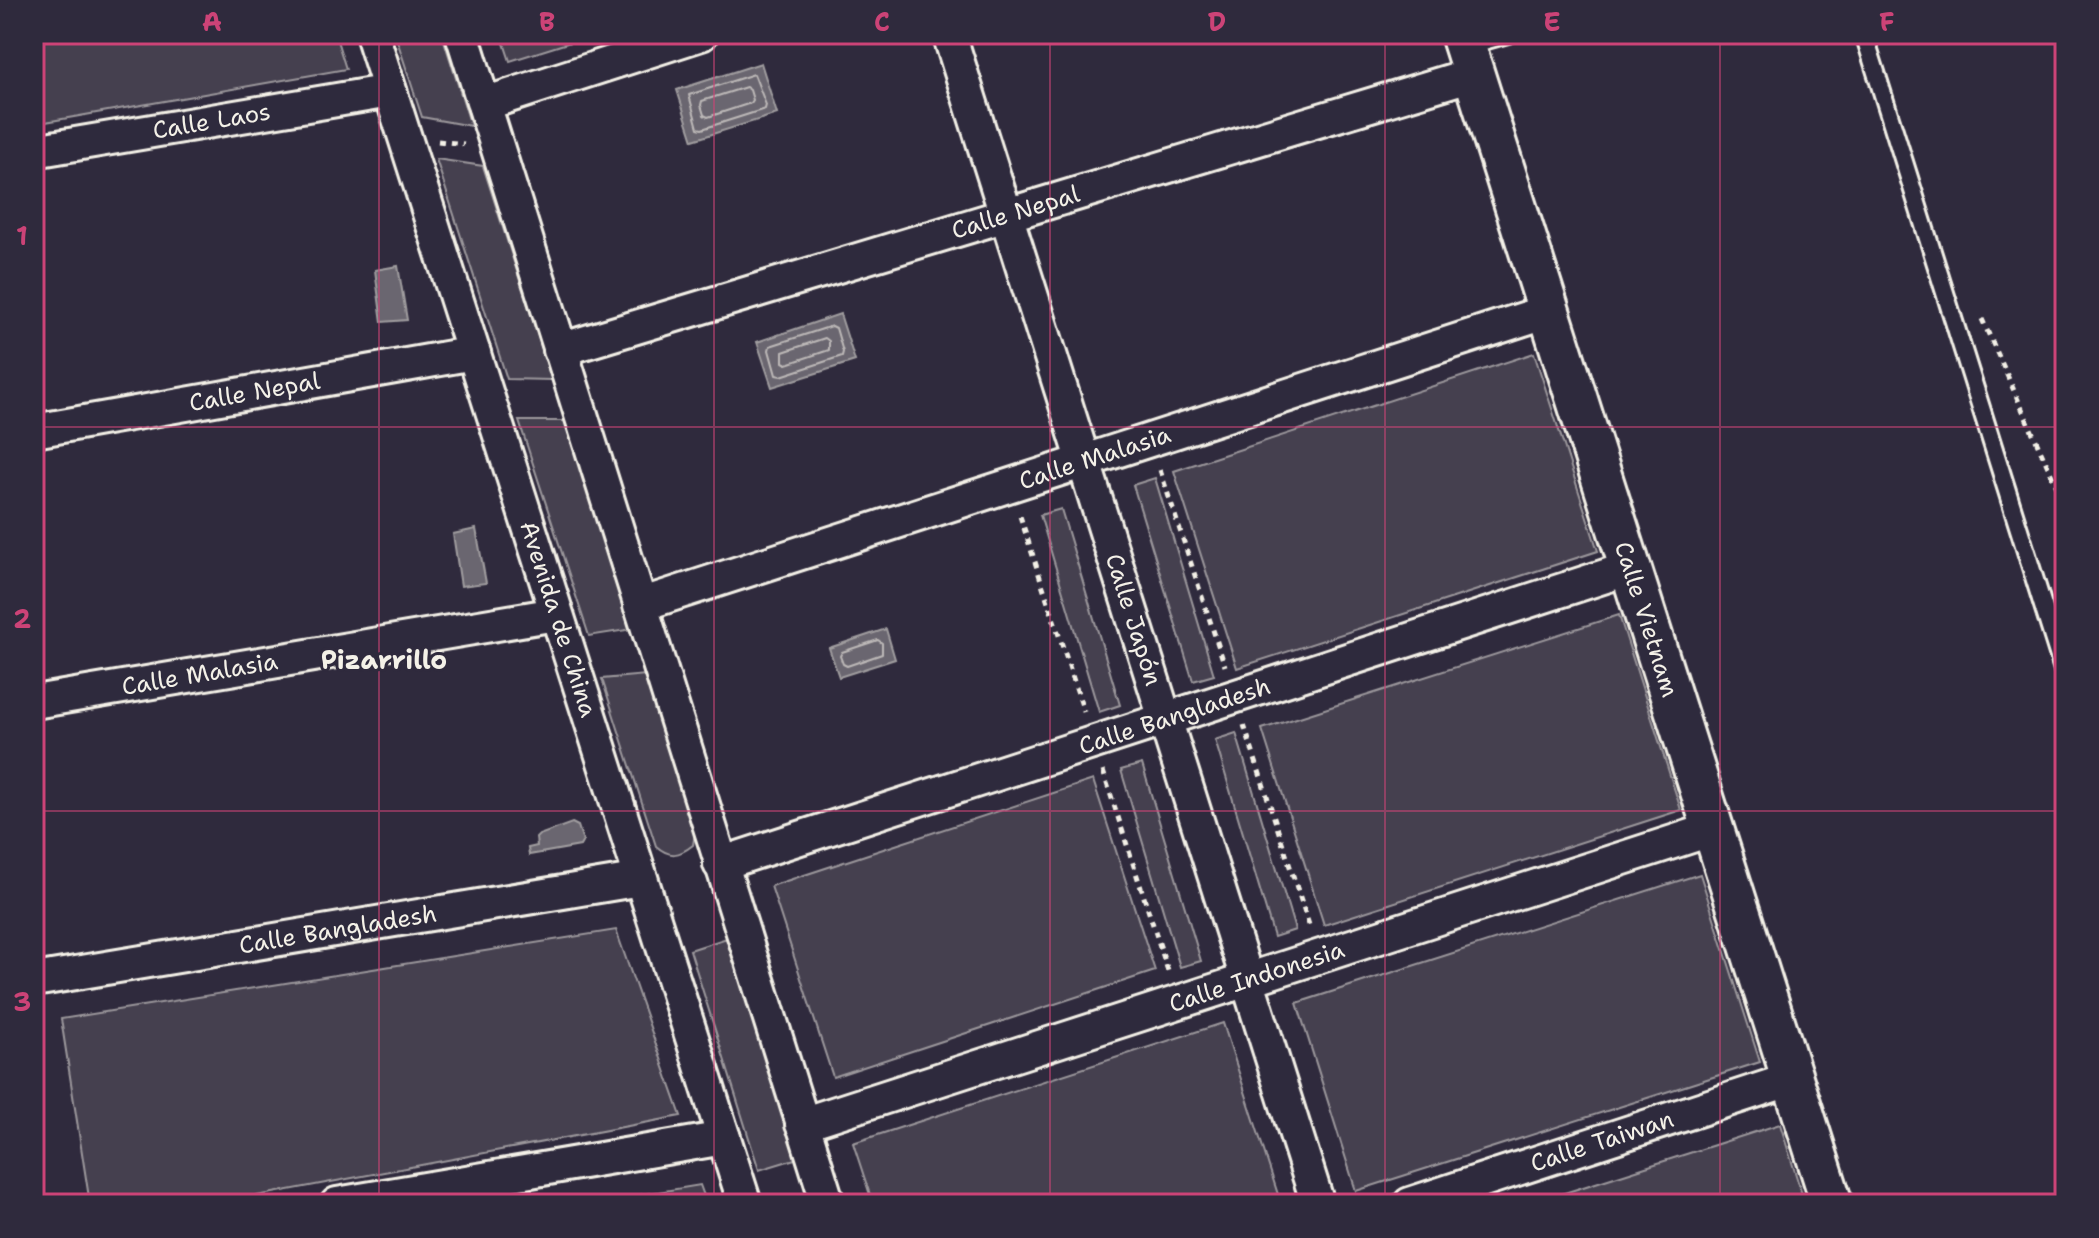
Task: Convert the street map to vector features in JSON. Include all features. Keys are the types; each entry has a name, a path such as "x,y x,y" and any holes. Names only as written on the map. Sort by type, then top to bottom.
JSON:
{"street":[{"name":"Avenida de China","path":"372,34 745,1204"},
{"path":"462,34 828,1204"},
{"path":"484,104 701,34"},
{"name":"Calle Japón","path":"949,34 1318,1204"},
{"name":"Calle Nepal","path":"560,350 1006,215 1466,51"},
{"name":"Calle Vietnam","path":"1466,51 1832,1204"},
{"name":"Calle Laos","path":"34,151 390,91"},
{"name":"Calle Malasia","path":"640,605 1548,311"},
{"name":"Calle Nepal","path":"34,431 474,353"},
{"name":"Calle Bangladesh","path":"720,864 1630,568"},
{"name":"Calle Malasia","path":"34,702 556,614"},
{"name":"Calle Indonesia","path":"802,1124 1713,829"},
{"name":"Calle Bangladesh","path":"34,980 641,879"},
{"name":"Calle Taiwan","path":"1410,1204 1792,1079"},
{"path":"337,1204 724,1138"}],"lane":[{"path":"1466,51 1508,34"},
{"path":"1864,34 2065,676"}],"path":[{"path":"405,136 498,148"},
{"path":"1976,307 2065,505"}],"shaded area":[{"path":"34,34 335,34 346,69 34,124"},
{"path":"395,34 442,34 471,126 422,117"},
{"path":"501,34 596,34 510,61"},
{"path":"436,159 483,166 552,380 507,379"},
{"path":"1534,353 1598,551 1237,668 1174,471"},
{"path":"519,421 566,421 633,629 589,636"},
{"path":"1155,478 1214,675 1193,681 1133,485"},
{"path":"1061,509 1120,705 1099,712 1040,515"},
{"path":"1619,615 1681,810 1324,925 1262,729"},
{"path":"646,675 695,833 693,845 674,854 656,846 602,679"},
{"path":"1236,733 1295,930 1274,937 1215,740"},
{"path":"1142,764 1201,961 1180,967 1121,770"},
{"path":"1093,780 1155,971 833,1077 771,886"},
{"path":"1700,874 1760,1062 1356,1191 1297,1003"},
{"path":"616,930 681,1116 215,1204 90,1204 61,1019"},
{"path":"730,937 798,1158 759,1170 690,950"},
{"path":"1223,1023 1281,1204 873,1204 853,1143"},
{"path":"1780,1124 1805,1204 1530,1204"},
{"path":"700,1185 707,1204 585,1204"}],"water":[{"path":"761,63 777,114 693,140 677,90"},
{"path":"398,266 407,320 382,322 375,270"},
{"path":"840,314 855,361 772,387 757,342"},
{"path":"476,529 486,583 461,586 453,534"},
{"path":"886,629 895,659 839,677 829,648"},
{"path":"572,823 578,826 583,841 580,846 529,855 528,848 537,846 536,838 539,835"}],"district":[{"name":"Pizarrillo","path":"384,660"}]}
